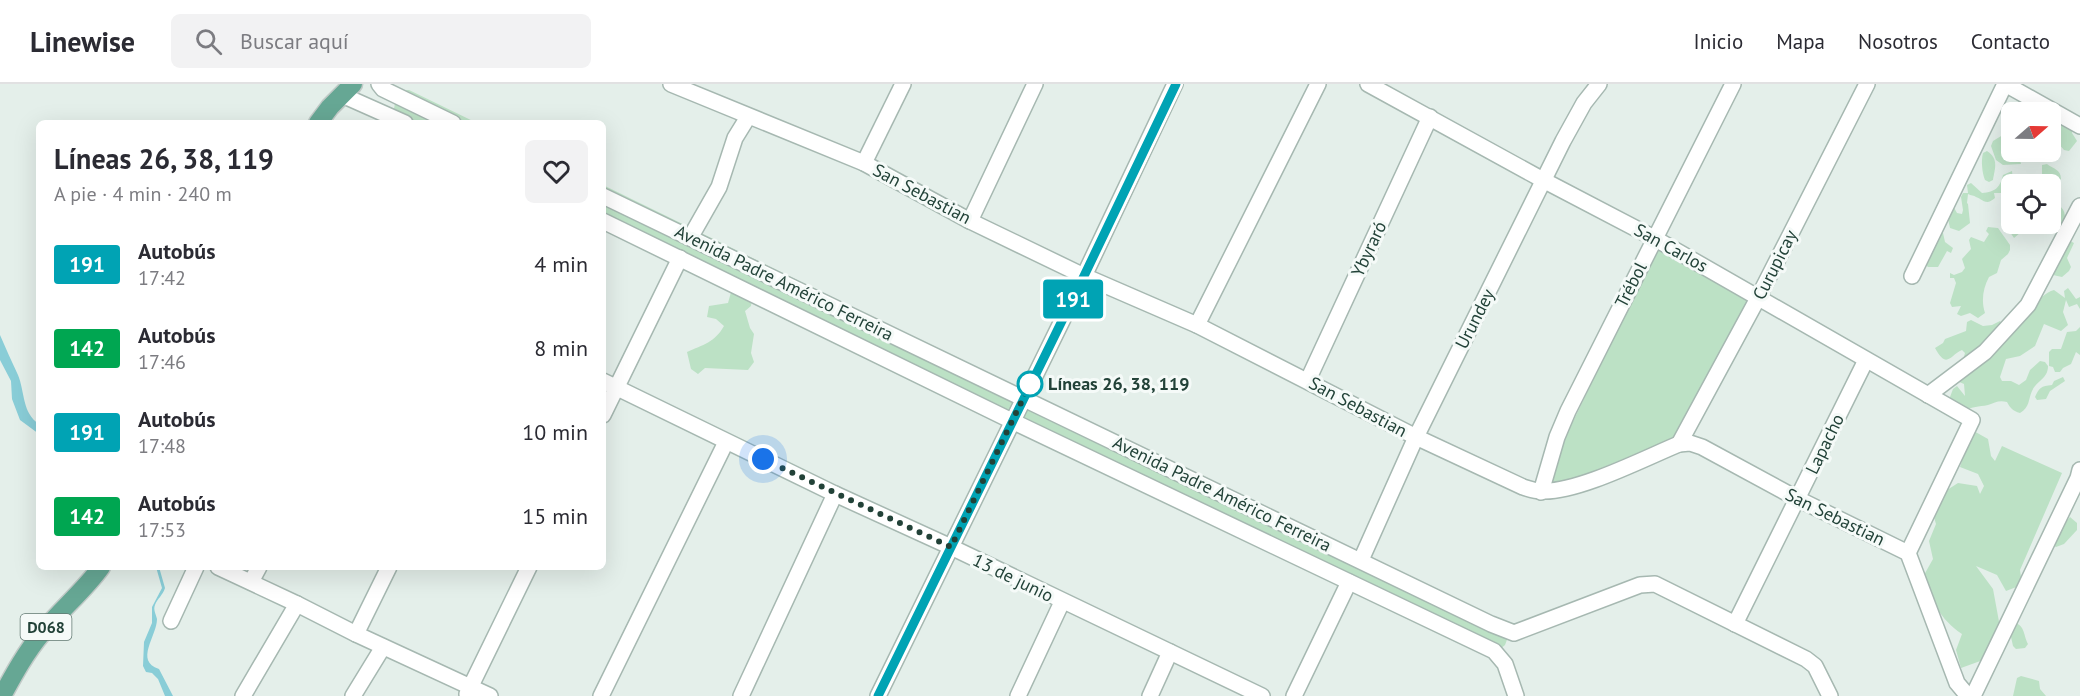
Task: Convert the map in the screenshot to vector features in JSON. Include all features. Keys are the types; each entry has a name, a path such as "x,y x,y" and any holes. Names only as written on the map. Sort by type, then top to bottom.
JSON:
{"main road":[{"path":"321,120 348,89"},
{"name":"D068","path":"2,696 23,658 42,632 98,570"}],"street":[{"name":"San Sebastian","path":"671,84 864,163 970,221 1084,276 1197,325 1416,437 1523,487 1541,492 1562,489 1582,484 1679,444 1690,443 1702,447 1798,499 1908,553 1957,683 1968,696"},
{"path":"864,163 903,84"},
{"path":"970,221 1035,84"},
{"path":"878,696 1176,84"},
{"path":"1197,325 1318,84"},
{"name":"San Carlos","path":"1368,84 1654,238 1972,420 1908,553"},
{"name":"Urundey","path":"1361,560 1416,437 1543,180 1584,103 1599,84"},
{"name":"Trébol","path":"1541,492 1557,437 1568,411 1733,84"},
{"name":"Curupicay","path":"1679,444 1758,298 1867,84"},
{"path":"1912,276 2005,84 2027,90 2080,126"},
{"path":"371,106 381,87 447,120"},
{"path":"348,89 371,106 399,120"},
{"path":"690,238 719,187 735,138 748,117"},
{"name":"Ybyraró","path":"1308,380 1430,117"},
{"name":"Avenida Padre Américo Ferreira","path":"606,197 1491,624 1514,633"},
{"path":"1928,395 1985,352 2028,305 2080,206"},
{"name":"Avenida Padre Américo Ferreira","path":"606,221 1012,421 1494,651 1505,664"},
{"path":"606,402 610,384 680,258"},
{"name":"Lapacho","path":"1735,624 1866,360"},
{"name":"13 de junio","path":"610,384 726,442 1262,696"},
{"path":"601,696 726,442"},
{"path":"1973,696 2079,478 2080,470"},
{"path":"741,696 835,494"},
{"path":"171,621 195,570"},
{"path":"225,570 383,646 468,691 490,696"},
{"path":"251,582 257,570"},
{"path":"356,634 388,570"},
{"path":"468,691 528,570"},
{"path":"1294,696 1349,582"},
{"path":"1516,696 1505,664 1505,646 1514,633 1648,583 1655,584 1806,659 1815,666 1830,696"},
{"path":"1018,696 1062,602"},
{"path":"243,696 297,604"},
{"path":"353,696 383,646"},
{"path":"1150,696 1170,652"}],"green space":[{"path":"409,90 471,120 405,120 395,113 396,97"},
{"path":"2061,120 2073,128 2072,133 2077,141 2069,151 2061,146"},
{"path":"2001,136 2001,162 2020,162 2021,164 2003,165 1996,160 1991,146 1993,141"},
{"path":"1987,151 1993,157 1995,164 1993,180 1989,182 1985,180 1982,166 1983,153"},
{"path":"2047,164 2060,174 2042,174 2042,165"},
{"path":"2001,180 2001,193 1994,193 1995,198 1987,202 1968,194 1970,223 1959,231 1950,228 1948,219 1952,204 1957,213 1962,214 1961,197 1963,193 1968,193 1967,185 1971,183 1982,193 1994,190"},
{"path":"606,186 1016,387 1019,394 1010,411 1005,413 752,298 751,306 745,311 754,334 751,353 754,362 748,370 705,368 698,374 691,369 687,352 717,336 724,326 716,319 707,317 709,306 728,303 733,285 606,219"},
{"path":"2061,207 2065,219 2061,228"},
{"path":"1988,227 1998,228 2010,245 2010,250 2001,260 1997,273 1989,277 1987,281 1983,299 1985,313 1978,318 1970,313 1961,316 1957,314 1961,306 1952,307 1950,303 1956,283 1954,278 1950,278 1950,273 1954,275 1962,272 1965,268 1962,259 1971,249 1969,240 1971,237 1984,242 1989,234 1986,231"},
{"path":"1939,231 1943,233 1945,242 1953,248 1951,253 1947,251 1938,267 1928,267 1925,264"},
{"path":"2066,241 2074,243 2067,258 2071,267 2062,277 2053,275 2053,266 2063,257 2058,250"},
{"path":"1657,248 1749,302 1674,438 1580,477 1563,482 1552,482 1564,440"},
{"path":"2068,288 2076,299 2080,297 2080,309 2077,304 2069,307 2066,300 2063,312 2068,325 2061,331 2044,324 2035,346 2020,356 2006,359 2000,377 2002,381 2011,381 2019,385 2026,380 2030,370 2040,361 2045,362 2048,366 2046,374 2034,387 2023,411 2020,413 2015,411 2004,401 1964,411 1953,406 1950,397 1953,389 1957,386 1965,396 1964,384 1957,381 1965,353 1962,350 1946,360 1935,348 1945,339 1966,331 1967,322 1971,320 1983,326 2000,321 2007,333 2011,335 2029,313 2031,304 2054,290 2065,298 2064,291"},
{"path":"2080,327 2080,355 2076,352 2071,364 2060,372 2055,372 2053,367 2049,366 2049,352 2052,349 2061,349 2067,332 2076,331"},
{"path":"2063,377 2065,381 2050,391 2046,399 2037,400 2035,397 2041,388 2052,385 2054,381"},
{"path":"1020,405 1508,637 1505,645 1499,650 1021,420"},
{"path":"1972,430 1988,439 1991,456 1995,461 2002,446 2062,473 2020,570 2019,586 2006,591 1997,575 1976,566 1993,589 2000,627 1994,656 1961,668 1956,650 1962,634 1937,609 1924,575 1933,559 1929,541 1936,524 1931,507 1944,492 1958,483 1977,486 1980,494 1984,486 1978,474 1960,467"},
{"path":"2070,517 2077,523 2077,530 2064,544 2056,547 2048,543"},
{"path":"2012,622 2023,630 2028,644 2025,648 2016,649 2013,646 2008,634"},
{"path":"2021,676 2039,681 2040,689 2046,696 2013,696 2017,678"}],"water":[{"path":"0,335 18,375 27,408 36,421 36,432 20,420 12,399 11,381 0,360"},
{"path":"157,570 160,570 165,588 154,607 156,626 147,654 152,665 159,669 173,696 165,696 158,679 152,673 146,672 143,666 144,642 152,623 152,607 162,588"}],"bus line":[{"name":"191","path":"878,696 1176,84"}],"place":[{"name":"Líneas 26, 38, 119","path":"1030,384"}],"route":[{"path":"763,459 951,547 1033,378 1030,384"}]}
